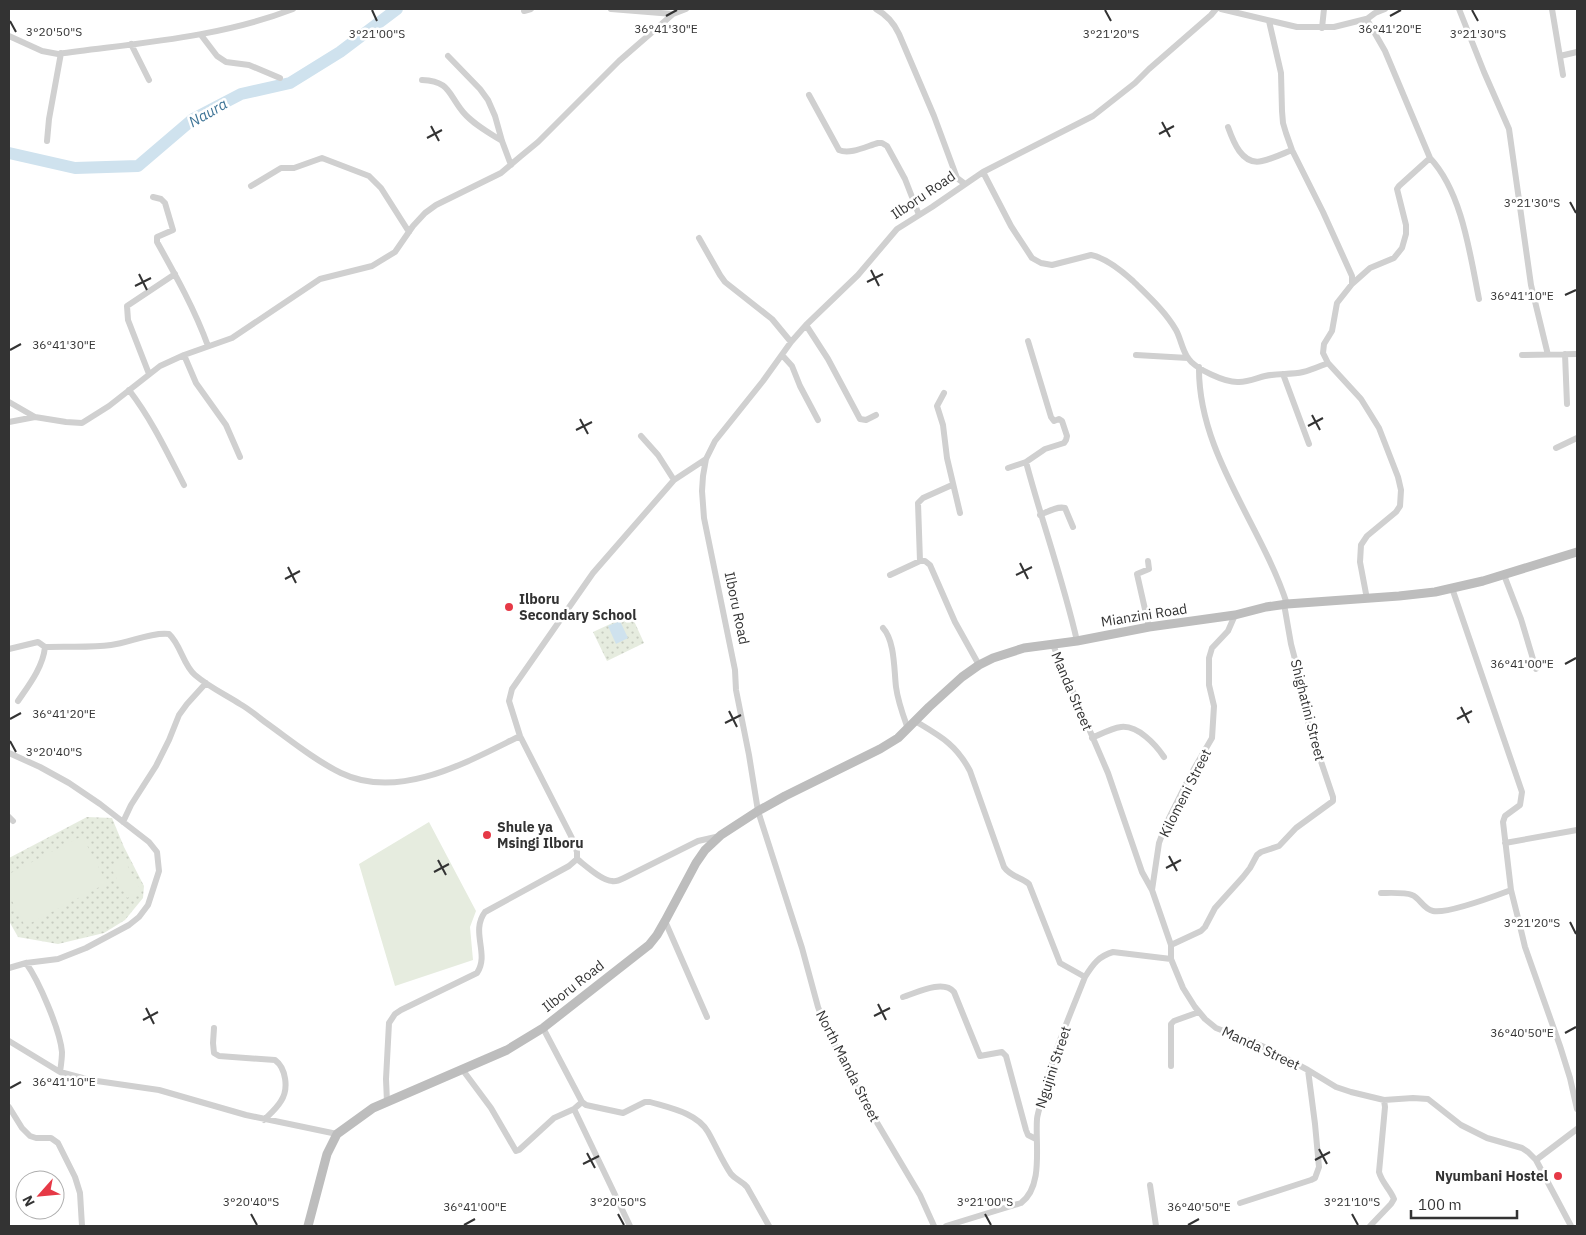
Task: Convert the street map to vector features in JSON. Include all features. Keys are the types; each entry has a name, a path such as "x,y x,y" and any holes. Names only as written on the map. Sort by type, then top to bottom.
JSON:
{"street":[{"path":"9,36 47,52 61,53 212,33 293,9"},
{"path":"524,11 531,9"},
{"path":"612,9 673,14"},
{"path":"9,422 35,417 82,423 109,406 160,366 239,334 320,279 379,263 395,252 425,213 436,205 501,173 538,142 619,61 673,14 686,9"},
{"path":"876,9 894,24 934,116 957,178 965,184"},
{"name":"Ilboru Road","path":"308,1226 327,1154 337,1134 373,1108 507,1050 542,1028 649,945 657,935 696,863 706,850 721,835 758,811 736,690 734,663 704,518 703,476 706,459 715,442 791,342 806,325 858,276 897,229 983,172 1093,116 1135,83 1216,9"},
{"path":"1221,9 1297,27 1322,28 1340,26 1367,19 1385,9"},
{"path":"1322,28 1324,9"},
{"path":"1459,9 1488,83 1509,129 1531,285 1548,355"},
{"path":"1552,9 1563,75"},
{"path":"1367,19 1385,51 1430,158 1443,173 1455,200 1479,299"},
{"path":"1269,21 1281,73 1283,123 1292,150 1352,276 1352,284"},
{"path":"201,35 217,56 223,60 249,65 280,78"},
{"path":"131,44 148,80"},
{"path":"1560,56 1577,52"},
{"path":"47,141 61,53"},
{"path":"448,56 488,100 511,165"},
{"path":"422,80 439,82 447,88 467,115 484,130 502,141"},
{"path":"809,95 839,150 842,152 849,152 878,143 886,146 905,180 919,215"},
{"path":"1228,127 1238,150 1251,160 1261,162 1292,150"},
{"path":"251,186 278,169 294,168 322,158 368,176 386,195 409,232"},
{"path":"1367,599 1360,562 1361,545 1367,536 1396,512 1400,506 1401,490 1398,477 1379,428 1361,399 1328,363 1323,353 1324,344 1332,331 1337,303 1352,284 1370,268 1394,258 1402,248 1406,234 1406,224 1397,189 1398,186 1430,158"},
{"path":"983,172 1011,226 1032,258 1041,263 1052,265 1091,255 1096,256 1128,276 1148,295 1176,329 1188,358 1199,367 1217,376 1238,382 1266,376 1304,372 1328,363"},
{"path":"153,197 161,199 165,203 173,228 172,232 160,236 156,240 176,274 199,321 208,346"},
{"path":"699,238 725,282 772,319 791,342"},
{"path":"149,374 128,320 126,306 176,274"},
{"path":"806,325 828,360 860,419 866,420 876,415"},
{"path":"1008,468 1026,462 1045,449 1064,443 1067,436 1062,421 1054,421 1051,417 1028,340"},
{"path":"1565,354 1567,404"},
{"path":"1522,355 1577,354"},
{"path":"184,355 196,383 226,425 240,457"},
{"path":"782,355 792,366 818,420"},
{"path":"1136,355 1188,358"},
{"path":"1199,367 1202,406 1212,440 1273,570 1286,604"},
{"path":"1283,374 1309,444"},
{"path":"129,390 157,430 184,485"},
{"path":"944,393 937,406 944,425 946,458 960,513"},
{"path":"9,402 35,417"},
{"path":"641,436 658,455 674,480"},
{"path":"1556,448 1577,438"},
{"path":"387,1102 386,1079 389,1024 391,1019 401,1010 477,973 481,967 482,959 479,924 485,912 569,866 577,859 573,840 520,736 509,701 512,690 593,573 674,480 706,459"},
{"path":"1026,462 1040,515 1069,607 1077,641"},
{"path":"920,561 918,503 922,498 952,485"},
{"path":"1040,515 1057,508 1065,508 1073,527"},
{"name":"Mianzini Road","path":"758,811 898,738 956,682 979,665 1024,648 1053,645 1149,627 1235,615 1286,604 1399,596 1452,588 1504,575 1577,552"},
{"path":"890,575 920,561 925,561 930,565 955,622 979,665"},
{"path":"1148,561 1149,568 1138,573 1137,576 1149,627"},
{"path":"1504,575 1521,618 1536,669"},
{"path":"1452,588 1522,792 1520,805 1503,819 1502,825 1511,890 1525,947 1560,1046 1577,1108"},
{"name":"Shighatini Street","path":"1171,945 1205,927 1215,908 1243,877 1257,855 1279,846 1296,828 1333,801 1309,726 1302,686 1291,644 1286,604"},
{"name":"Kilomeni Street","path":"1152,890 1159,843 1166,824 1191,774 1212,738 1214,706 1208,684 1210,658 1212,648 1228,631 1235,615"},
{"path":"883,628 889,636 895,667 896,687 901,710 908,729"},
{"path":"9,649 38,642 45,647 110,646 159,634 169,634 193,673 206,683 243,705 322,762 348,776 372,783 400,782 444,770 520,736"},
{"name":"Manda Street","path":"1053,645 1108,774 1142,872 1152,890 1171,945 1171,959 1183,988 1205,1019 1216,1028 1262,1046 1336,1087 1384,1100 1428,1099 1461,1125 1474,1132 1487,1138 1522,1148 1536,1160 1571,1226"},
{"path":"18,701 36,674 45,647"},
{"path":"123,822 131,805 156,766 186,704 206,683"},
{"path":"916,721 948,742 965,760 1004,867 1011,874 1029,884 1060,963 1085,977"},
{"path":"1092,738 1122,726 1135,730 1151,740 1164,757"},
{"path":"9,753 69,783 149,842 157,852 159,870 148,905 129,925 86,948 54,960 26,963 9,968"},
{"name":"North Manda Street","path":"758,811 826,1028 863,1099 920,1195 934,1226"},
{"path":"1505,843 1577,830"},
{"path":"577,859 609,881 618,881 698,841 721,835"},
{"path":"1381,892 1409,894 1414,896 1427,909 1434,911 1474,903 1511,890"},
{"path":"665,921 707,1017"},
{"name":"Ngujini Street","path":"946,1226 1007,1209 1027,1199 1032,1191 1038,1159 1036,1139 1037,1116 1050,1067 1085,977 1094,962 1105,954 1113,952 1171,959"},
{"path":"26,963 45,1000 60,1042 62,1063 60,1072"},
{"path":"903,997 940,985 951,988 980,1056 1002,1052 1006,1056 1026,1130 1028,1135 1036,1139"},
{"path":"1171,1066 1171,1024 1174,1021 1199,1012"},
{"path":"214,1028 213,1050 217,1055 275,1060 283,1069 286,1076 283,1099 264,1120"},
{"path":"542,1028 582,1102 586,1105 622,1113 650,1102 688,1114 699,1122 707,1130 728,1170 734,1178 742,1181 747,1186 769,1226"},
{"path":"9,1041 60,1072 90,1080 159,1090 264,1120 337,1134"},
{"path":"462,1069 491,1108 516,1151 554,1118 574,1109 582,1102"},
{"path":"1240,1203 1311,1180 1317,1174 1319,1167 1318,1148 1308,1070"},
{"path":"1370,1226 1391,1204 1394,1198 1382,1182 1379,1172 1384,1100"},
{"path":"9,1107 22,1128 30,1136 51,1138 58,1143 75,1176 80,1193 82,1226"},
{"path":"574,1109 630,1226"},
{"path":"1536,1160 1577,1129"},
{"path":"1150,1185 1156,1226"}],"shaded area":[{"path":"630,612 644,643 607,661 593,632 621,619 621,617"},
{"path":"87,817 112,818 144,886 143,898 125,920 104,933 58,944 18,937 9,921 9,858"},
{"path":"429,822 476,911 470,927 473,960 395,986 359,864"},
{"path":"82,836 107,883 25,926 9,895 9,874"},
{"path":"124,859 141,891 127,898 110,866"}],"water":[{"path":"620,621 628,638 616,644 608,626"}],"waterway":[{"name":"Naura","path":"9,153 75,168 138,166 193,119 241,94 290,83 340,52 397,9"}],"place":[{"name":"Ilboru Secondary School","path":"509,607"},
{"name":"Shule ya Msingi Ilboru","path":"487,835"},
{"name":"Nyumbani Hostel","path":"1558,1176"}]}
